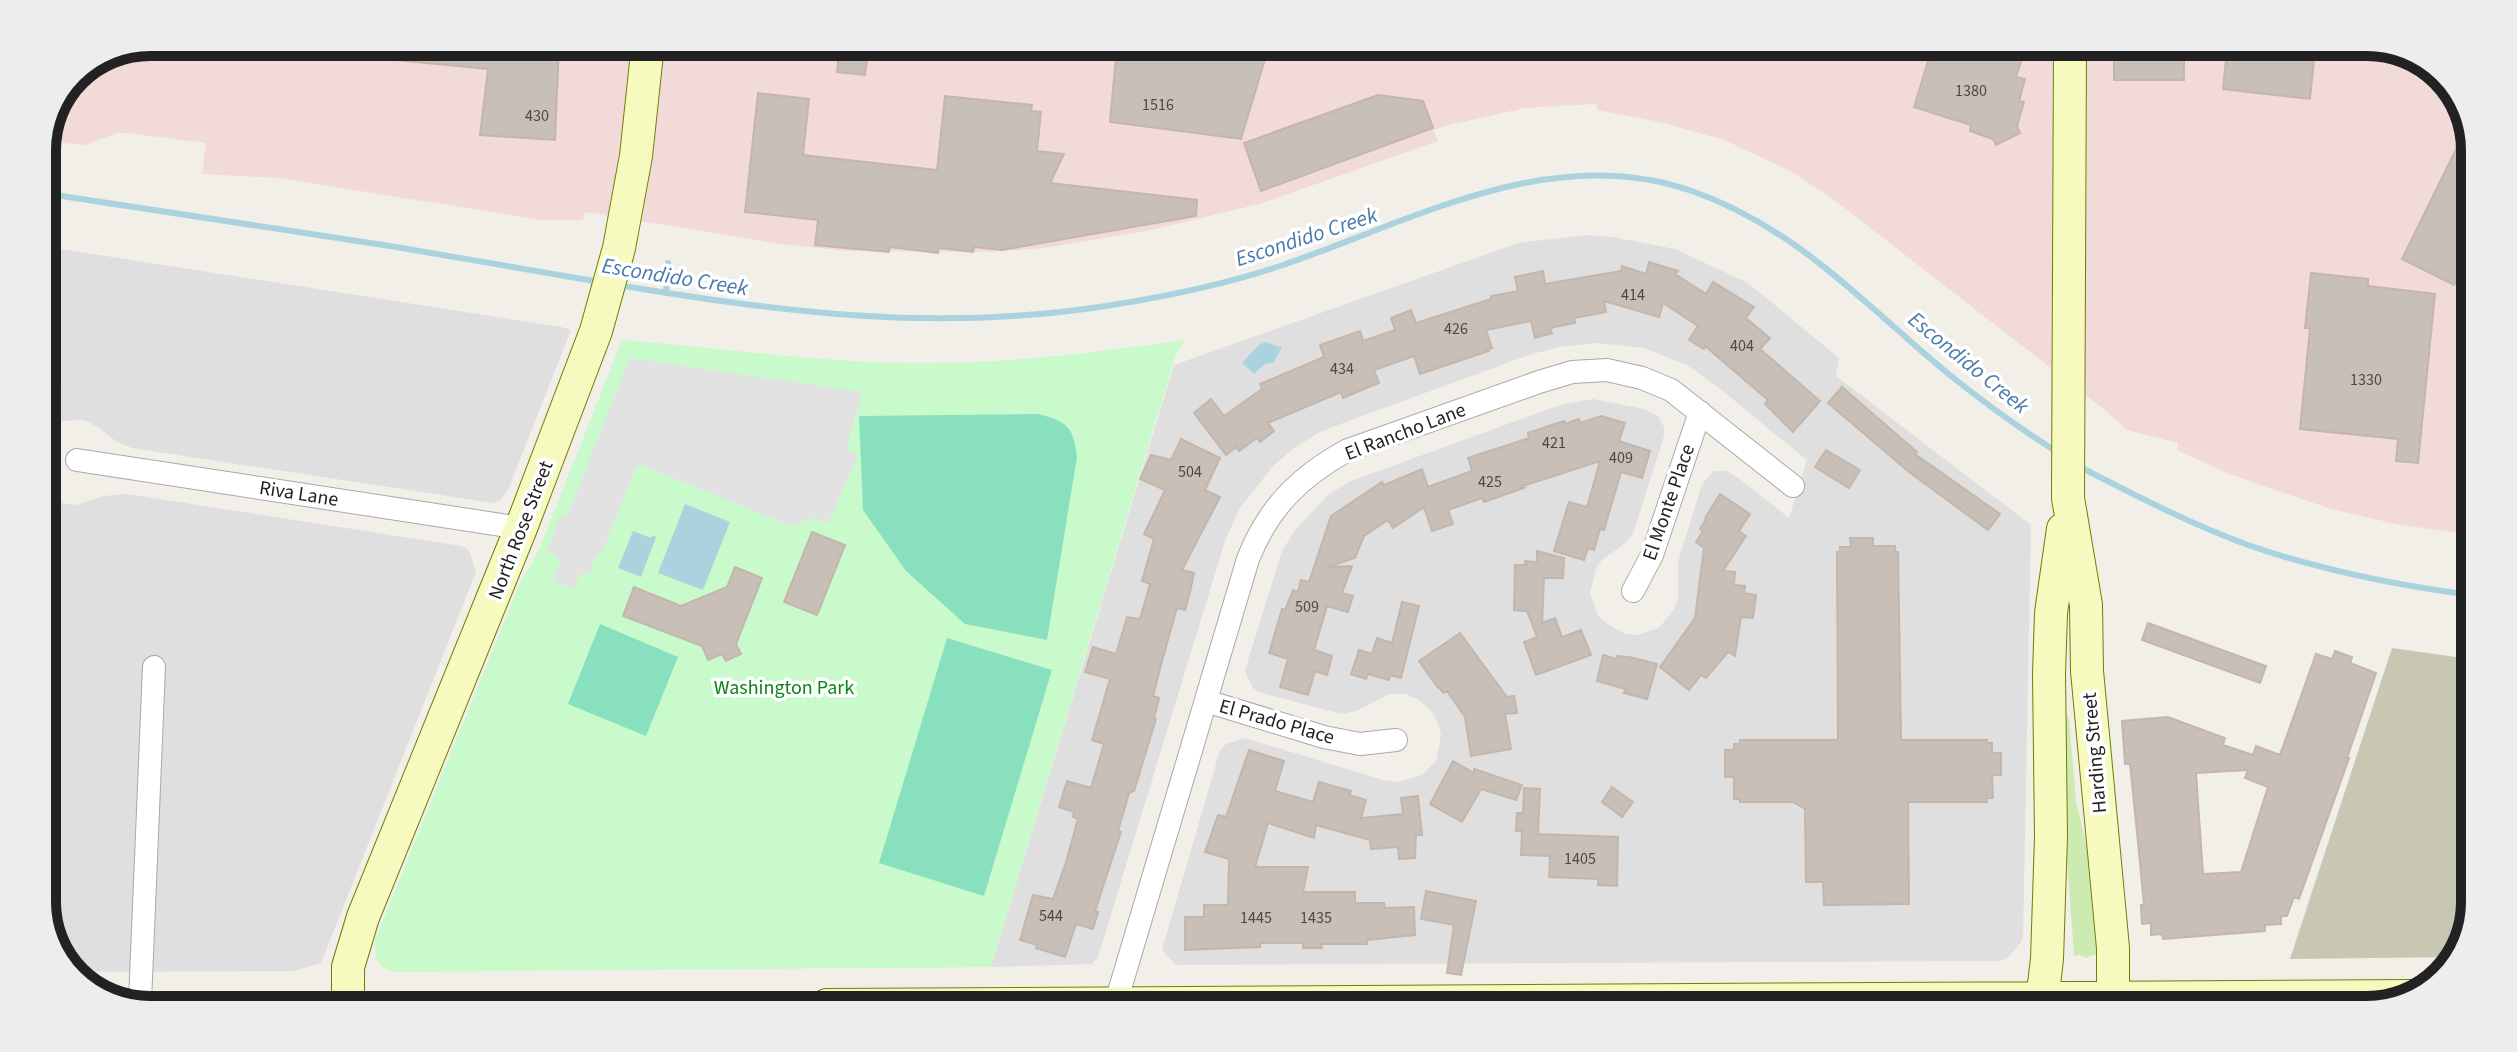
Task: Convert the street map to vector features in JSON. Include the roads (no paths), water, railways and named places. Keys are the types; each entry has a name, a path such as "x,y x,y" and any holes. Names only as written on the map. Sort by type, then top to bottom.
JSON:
{"street":[{"name":"North Rose Street","path":"348,996 348,967 363,917 521,528 598,324 619,248 636,156 647,56"},
{"name":"Harding Street","path":"2043,996 2051,837 2051,613 2068,498 2070,56"},
{"name":"El Rancho Lane","path":"1118,996 1256,538 1280,500 1320,466 1353,448 1539,382 1572,372 1607,370 1642,378 1671,390 1793,486"},
{"name":"El Monte Place","path":"1633,591 1652,555 1700,412"},
{"name":"Riva Lane","path":"77,460 521,528"},
{"name":"Harding Street","path":"2068,498 2086,605 2087,671 2113,948 2113,996"},
{"path":"140,995 154,667"},
{"name":"El Prado Place","path":"1206,701 1324,737 1360,744 1396,740"}],"water":[{"path":"1266,342 1282,348 1273,363 1265,364 1254,374 1242,363 1260,344"},
{"path":"685,504 730,522 703,590 658,573"},
{"path":"633,531 656,537 641,577 618,568"}],"waterway":[{"name":"Escondido Creek","path":"618,285 741,304 861,316 982,318 1044,314 1150,299 1237,279 1430,210 1482,193 1534,181 1586,175 1639,178 1692,191 1731,207 1801,249 1968,390 2057,452"},
{"name":"Escondido Creek","path":"56,195 390,246 600,282"},
{"path":"666,293 668,263"},
{"name":"Escondido Creek","path":"2080,467 2226,537 2275,554 2358,576 2461,594"}],"park label":[{"name":"Washington Park","path":"784,687"}]}
